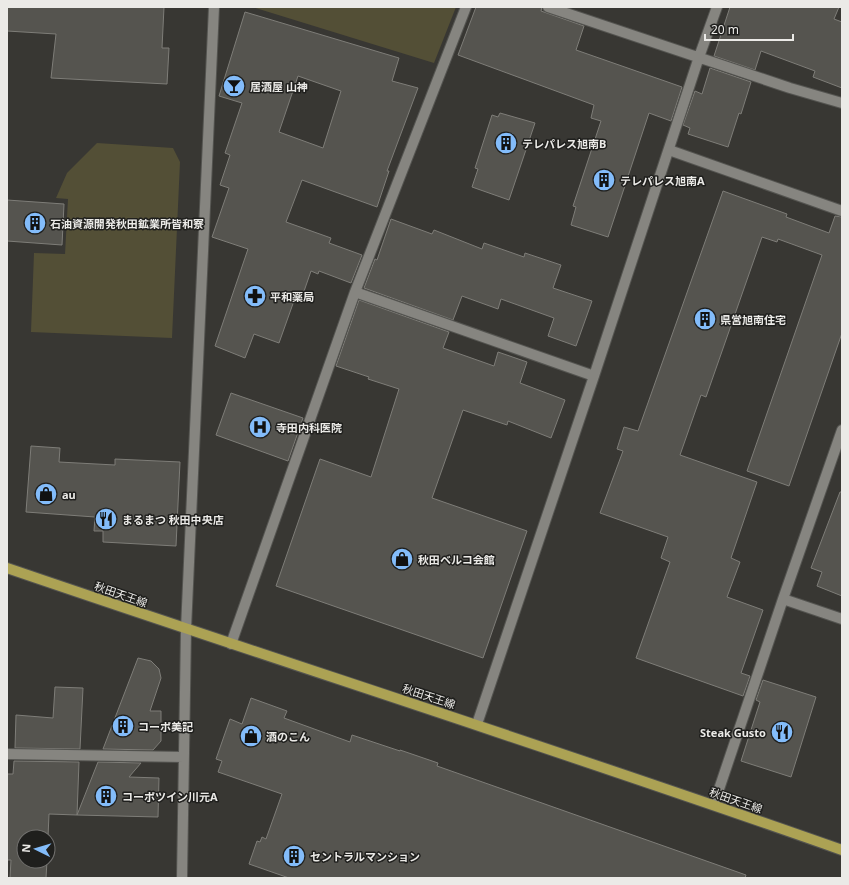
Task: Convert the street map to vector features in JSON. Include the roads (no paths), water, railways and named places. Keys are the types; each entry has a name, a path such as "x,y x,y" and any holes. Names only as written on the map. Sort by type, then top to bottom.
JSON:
{"main road":[{"name":"秋田天王線","path":"7,568 714,804 842,850"}],"street":[{"path":"182,878 186,629 214,7"},
{"path":"231,644 355,292 466,7"},
{"path":"548,7 790,88 842,103"},
{"path":"477,724 717,7"},
{"path":"669,150 842,211"},
{"path":"355,292 594,376"},
{"path":"714,804 783,599 842,432"},
{"path":"783,599 842,619"},
{"path":"7,754 184,757"}],"place":[{"name":"居酒屋 山神","path":"234,86"},
{"name":"テレパレス旭南B","path":"506,143"},
{"name":"テレパレス旭南A","path":"604,180"},
{"name":"石油資源開発秋田鉱業所皆和寮","path":"35,223"},
{"name":"平和薬局","path":"255,296"},
{"name":"県営旭南住宅","path":"705,319"},
{"name":"寺田内科医院","path":"260,427"},
{"name":"au","path":"46,494"},
{"name":"まるまつ 秋田中央店","path":"106,519"},
{"name":"秋田ベルコ会館","path":"402,559"},
{"name":"コーポ美記","path":"123,726"},
{"name":"Steak Gusto","path":"782,732"},
{"name":"酒のこん","path":"251,736"},
{"name":"コーポツイン川元A","path":"106,796"},
{"name":"セントラルマンション","path":"294,856"}]}
